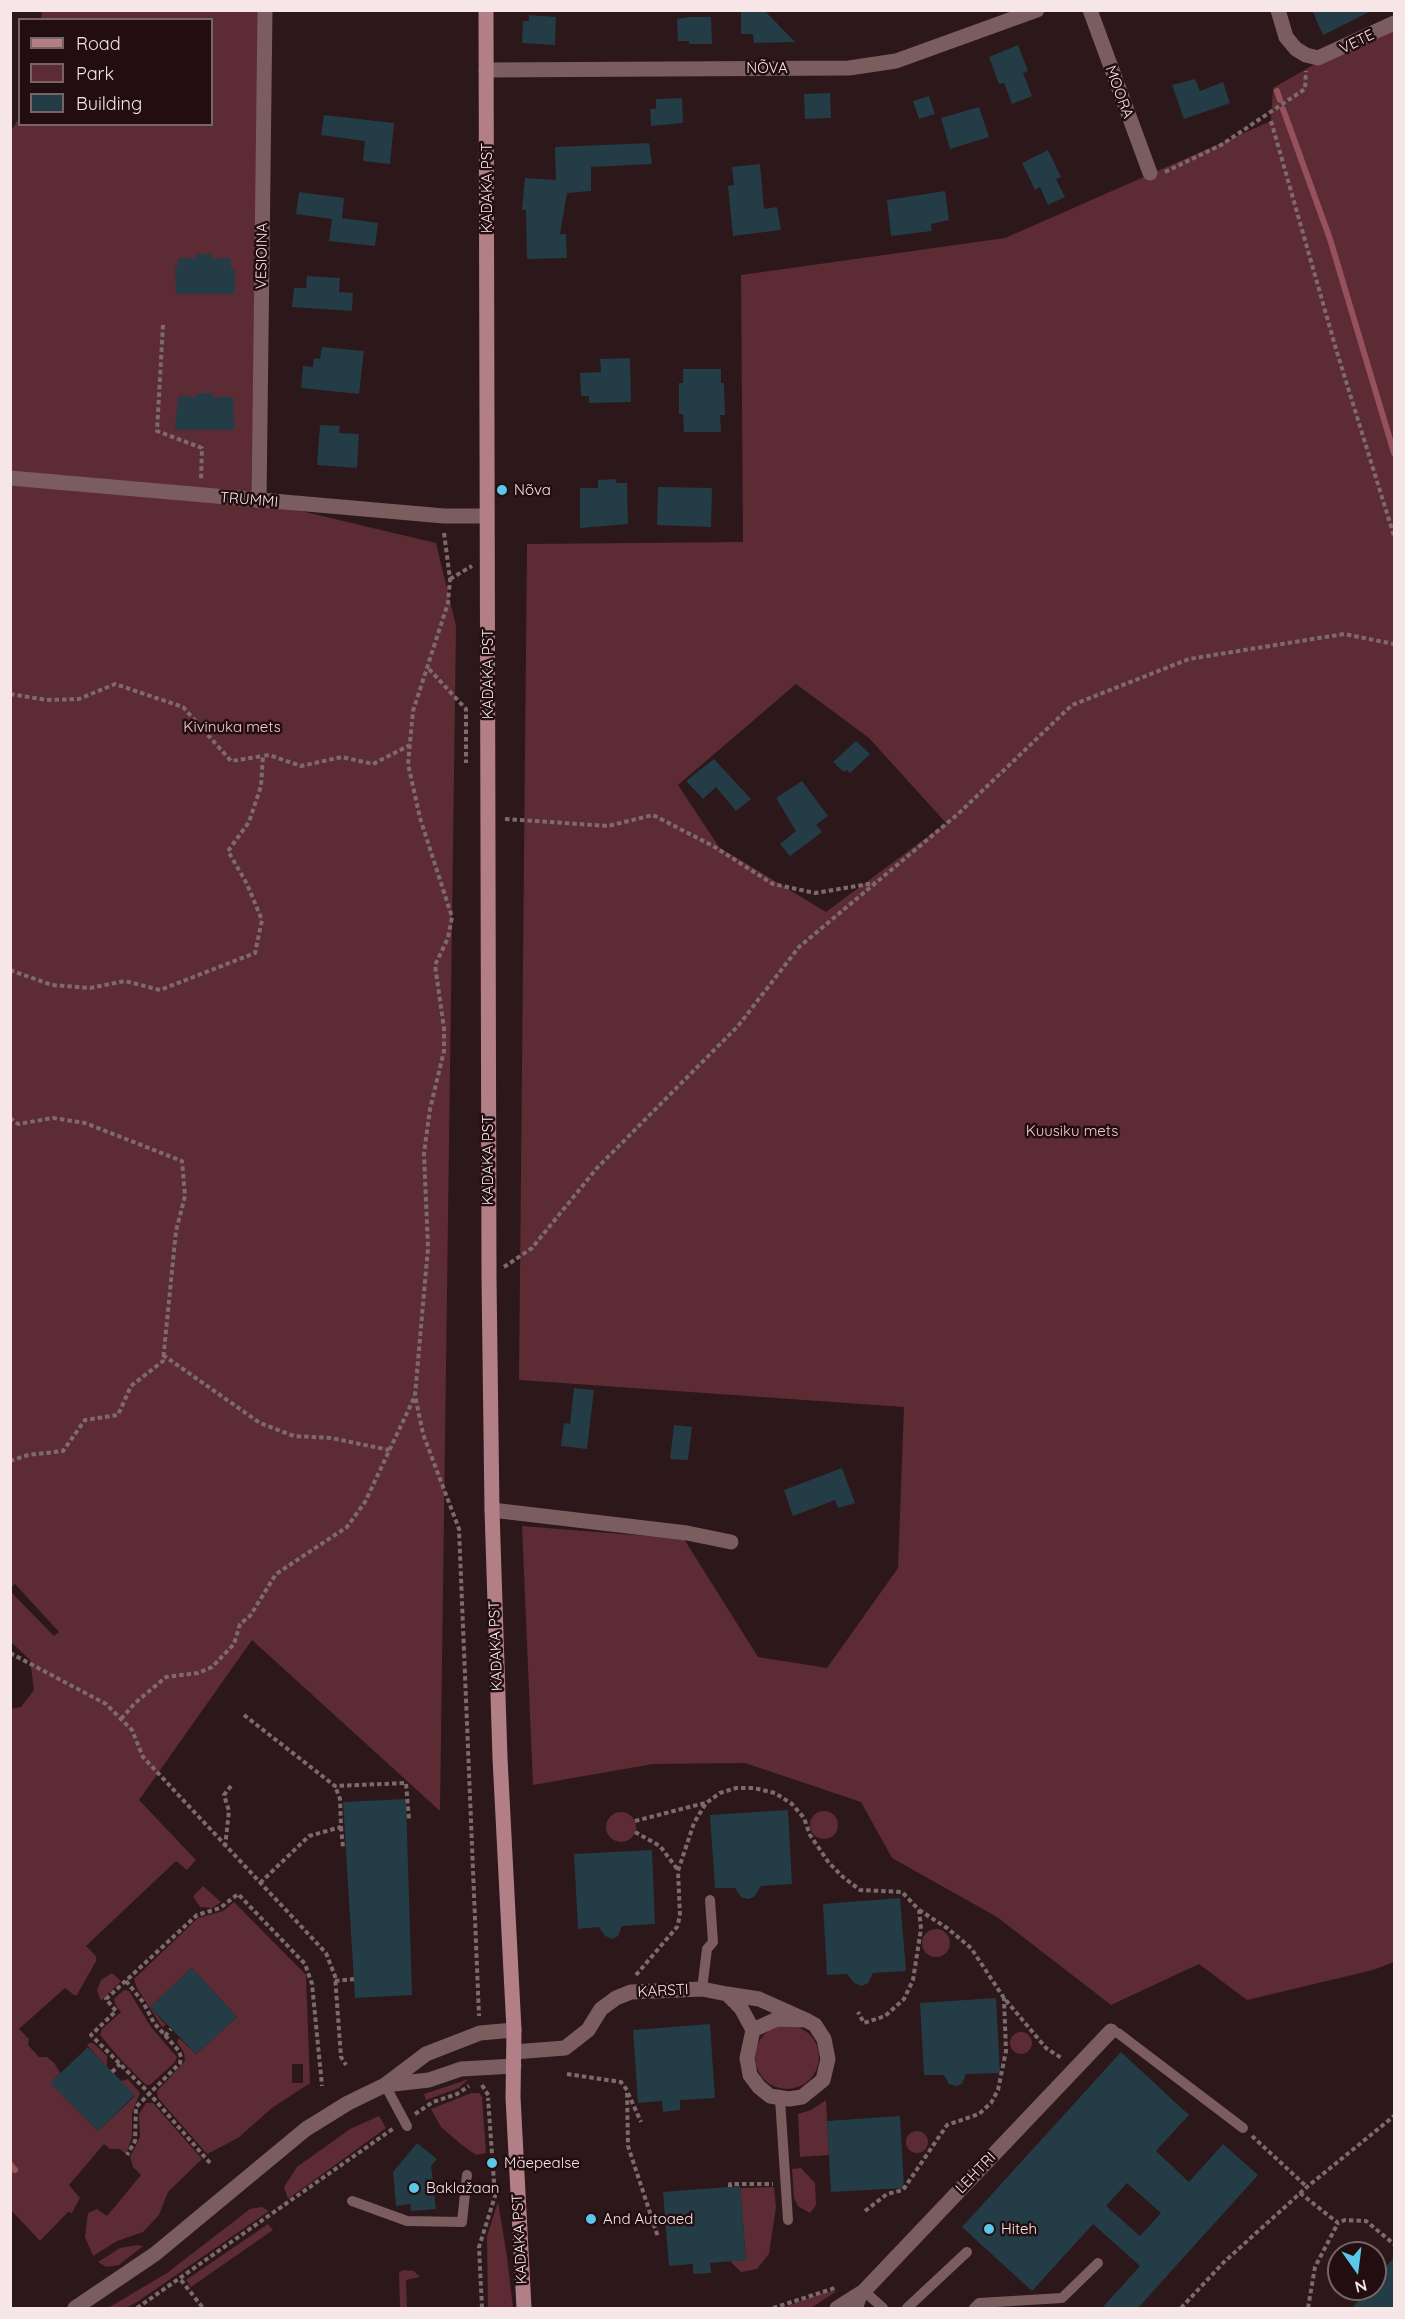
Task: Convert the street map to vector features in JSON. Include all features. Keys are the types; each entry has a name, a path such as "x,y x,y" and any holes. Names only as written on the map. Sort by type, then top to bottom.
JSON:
{"main road":[{"name":"KADAKA PST","path":"486,10 487,819 492,1510 500,1758 514,2030 515,2163 524,2308"}],"street":[{"name":"VESIOINA","path":"260,501 265,10"},
{"name":"NÕVA","path":"486,70 849,68 896,61 1038,10"},
{"name":"MOORA","path":"1090,10 1150,173"},
{"path":"1278,10 1286,37 1296,49 1312,57"},
{"name":"VETE","path":"1312,57 1395,23"},
{"name":"TRUMMI","path":"10,478 444,516 487,516"},
{"path":"492,1510 687,1533 731,1542"},
{"name":"KARSTI","path":"385,2085 429,2080 461,2069 565,2048 588,2030 601,2009 616,1998 631,1992 702,1989 759,1999 815,2025 824,2039 828,2055 823,2080 802,2097 780,2099"},
{"path":"727,1994 741,2008 753,2031 747,2058 750,2075 770,2096 780,2099"},
{"path":"753,2031 777,2019 806,2020"},
{"path":"75,2308 155,2254 306,2129 348,2103 385,2085 426,2054 480,2033 514,2030"},
{"name":"LEHTRI","path":"837,2308 864,2290 1111,2031"}],"lane":[{"path":"702,1989 707,1948 713,1942 710,1900"},
{"path":"1111,2031 1118,2032 1244,2128"},
{"path":"385,2085 406,2123"},
{"path":"780,2099 788,2220"},
{"path":"352,2200 407,2221 462,2222 467,2175"},
{"path":"908,2308 967,2252"},
{"path":"974,2308 979,2303 1062,2298 1098,2263"},
{"path":"858,2308 864,2290 883,2308"}],"path":[{"path":"1150,173 1164,172 1221,145 1305,89 1312,57"},
{"path":"1271,120 1336,349 1395,536"},
{"path":"164,325 157,430 202,448 201,496"},
{"path":"444,526 450,579 448,603 413,711 408,764 420,818 452,917 448,938 435,965 444,1028 444,1052 430,1109 424,1153 428,1248 415,1395 423,1434 459,1529 480,2019"},
{"path":"450,579 475,564"},
{"path":"489,1278 532,1248 597,1168 738,1026 799,947 958,814 1072,705 1189,659 1344,634 1395,644"},
{"path":"428,669 466,709 466,763"},
{"path":"10,694 47,700 79,699 115,684 183,707 231,761 269,755 301,766 342,758 373,764 410,745"},
{"path":"10,970 52,985 90,988 125,981 160,990 255,953 262,920 247,884 228,851 249,822 261,786 263,756"},
{"path":"487,819 608,826 653,815 713,846 773,884 815,893 875,883"},
{"path":"10,1118 18,1124 53,1118 88,1124 182,1161 185,1196 176,1232 163,1361 131,1386 118,1415 85,1420 63,1450 28,1455 10,1461"},
{"path":"163,1355 260,1423 294,1437 331,1438 389,1450"},
{"path":"121,1719 135,1703 166,1677 198,1673 212,1667 234,1644 240,1624 250,1616 276,1574 347,1527 365,1502 415,1395"},
{"path":"10,1653 106,1704 132,1730 143,1757 326,1953 335,1981 341,2057 346,2065"},
{"path":"244,1715 335,1786 340,1799 343,1846 345,1846"},
{"path":"335,1786 406,1783 409,1818"},
{"path":"225,1847 229,1811 224,1796 231,1786"},
{"path":"635,1821 706,1803 720,1793 736,1788 754,1788 775,1793 792,1804 804,1818 810,1835 829,1863 843,1877 860,1890 902,1892 919,1910 947,1928 971,1948 1004,1998 1046,2048 1076,2068"},
{"path":"632,1980 677,1927 680,1916 678,1871 694,1822 706,1803"},
{"path":"260,1883 309,1836 341,1827"},
{"path":"635,1832 660,1846 678,1871"},
{"path":"210,2163 148,2092 91,2035 116,2011 106,1999 197,1915 220,1908 238,1894 310,1972 322,2086"},
{"path":"858,2012 864,2023 885,2016 904,1999 913,1980 921,1929 919,1910"},
{"path":"335,1981 354,1979"},
{"path":"126,1981 165,2036 179,2051 180,2063 148,2092 136,2107 135,2140 127,2155"},
{"path":"865,2211 887,2194 903,2190 947,2125 979,2114 991,2103 998,2090 1006,2051 1004,1998"},
{"path":"165,2036 171,2030"},
{"path":"112,2072 120,2064"},
{"path":"567,2074 621,2082 640,2122"},
{"path":"482,2078 482,2085 488,2098 495,2196 479,2247 482,2308"},
{"path":"137,2308 181,2280 433,2102 457,2094 470,2086 482,2085"},
{"path":"627,2091 628,2146 658,2237"},
{"path":"488,2098 495,2098"},
{"path":"1181,2308 1224,2262 1300,2193 1395,2116"},
{"path":"1244,2128 1307,2187"},
{"path":"730,2187 730,2184 785,2183"},
{"path":"1300,2193 1338,2223"},
{"path":"1308,2308 1315,2267 1338,2223 1345,2220 1366,2221 1395,2244"},
{"path":"181,2280 203,2308"},
{"path":"773,2308 837,2288"}],"green space":[{"name":"Kivinuka mets","path":"42,11 265,11 259,501 436,543 456,626 440,1811 252,1640 139,1800 196,1860 187,1870 176,1861 86,1946 96,1956 96,1961 77,1995 65,1988 19,2029 29,2039 28,2045 39,2057 47,2057 55,2064 60,2073 51,2083 98,2131 135,2096 121,2081 128,2079 140,2093 132,2113 132,2137 126,2154 120,2149 110,2149 104,2144 69,2185 80,2198 72,2213 68,2212 40,2241 10,2209 10,1709 21,1707 34,1690 30,1660 11,1642 11,1592 54,1636 59,1632 15,1584 11,1587 11,131 18,120 18,126 213,126 213,18 41,18"},
{"name":"Kuusiku mets","path":"1394,23 1394,1962 1373,1970 1247,2000 1199,1964 1111,2005 997,1917 892,1858 861,1802 745,1763 653,1764 533,1785 522,1526 684,1539 758,1657 827,1668 898,1568 904,1407 519,1380 527,544 743,542 741,275 1005,238 1271,121 1273,88 1334,53","holes":["796,684 869,738 946,823 826,912 719,847 678,785"]},
{"path":"824,1811 834,1815 838,1825 834,1835 824,1839 814,1835 810,1825 814,1815"},
{"path":"621,1812 632,1816 636,1827 632,1838 621,1842 610,1838 606,1827 610,1816"},
{"path":"203,1886 221,1902 212,1908 200,1907 193,1896"},
{"path":"234,1902 306,1975 310,2083 272,2108 238,2138 207,2154 158,2098 157,2091 185,2061 184,2053 177,2042 179,2038 196,2054 237,2017 192,1968 150,2007 166,2025 162,2027 137,1988 134,1979 198,1918 223,1911","holes":["292,2064 303,2064 303,2083 292,2083"]},
{"path":"936,1929 946,1933 950,1943 946,1953 936,1957 926,1953 922,1943 926,1933"},
{"path":"112,1973 121,1981 101,2001 97,1990 101,1980"},
{"path":"124,1990 129,1991 151,2027 177,2057 175,2062 150,2085 146,2085 122,2061 100,2035 102,2029 121,2012 114,1999"},
{"path":"787,2025 805,2031 813,2039 819,2057 813,2075 805,2083 787,2089 769,2083 761,2075 755,2057 761,2039 769,2031"},
{"path":"1021,2032 1029,2035 1032,2043 1029,2051 1021,2054 1013,2051 1010,2043 1013,2035"},
{"path":"93,2043 107,2056 107,2067 87,2045"},
{"path":"469,2079 459,2088 426,2100 424,2094"},
{"path":"471,2093 479,2093 482,2097 486,2153 476,2155 441,2127 431,2109"},
{"path":"826,2100 829,2155 800,2157 798,2114 811,2110"},
{"path":"146,2103 153,2103 202,2159 168,2192 159,2215 143,2232 117,2241 93,2256 85,2237 88,2213 97,2209 107,2216 141,2175 133,2167 130,2157 140,2137 139,2114"},
{"path":"379,2116 386,2128 288,2199 284,2187 297,2167 350,2129"},
{"path":"917,2131 925,2134 928,2142 925,2150 917,2153 909,2150 906,2142 909,2134"},
{"path":"801,2168 815,2183 816,2205 810,2213 798,2206 794,2198 792,2169"},
{"path":"774,2187 776,2207 769,2254 757,2269 741,2272 730,2261 746,2260 740,2188"},
{"path":"498,2202 513,2308 488,2308 487,2236"},
{"path":"262,2207 269,2211 137,2302 126,2308 108,2308 167,2273 250,2209"},
{"path":"268,2224 273,2230 191,2287 186,2280"},
{"path":"143,2246 119,2265 106,2267 98,2262 120,2248"},
{"path":"403,2270 414,2271 420,2277 406,2280 407,2308 400,2308 399,2273"},
{"path":"837,2291 811,2308 782,2308 824,2292"}],"building":[{"path":"741,10 764,10 795,42 754,43 753,34 741,34"},
{"path":"1312,10 1373,10 1323,35"},
{"path":"529,15 556,17 555,45 522,43 523,21 529,21"},
{"path":"711,17 712,44 689,44 689,41 678,41 677,19"},
{"path":"1018,45 1028,71 1023,73 1032,96 1012,104 1004,83 999,84 989,57"},
{"path":"1195,79 1200,91 1223,82 1230,103 1184,119 1172,85"},
{"path":"830,93 831,118 805,119 804,94"},
{"path":"929,96 935,114 919,119 913,101"},
{"path":"682,98 683,123 651,126 650,109 656,109 656,99"},
{"path":"979,107 989,137 950,149 941,118"},
{"path":"324,115 394,123 390,164 363,161 365,141 321,135"},
{"path":"649,143 652,164 591,167 591,191 567,193 560,234 566,234 567,258 527,259 526,210 522,210 525,178 556,180 555,147"},
{"path":"1048,150 1061,177 1056,179 1065,197 1048,205 1040,187 1035,190 1022,163"},
{"path":"760,164 764,209 777,207 781,230 733,236 728,186 734,185 732,167"},
{"path":"945,191 949,220 931,224 932,231 891,236 887,200"},
{"path":"299,192 344,198 342,218 378,223 375,246 329,241 332,219 296,214"},
{"path":"196,254 212,254 212,258 231,258 231,269 235,269 235,294 176,294 175,266 178,266 178,258 196,258"},
{"path":"307,276 340,278 339,292 353,293 352,311 292,307 294,288 306,288"},
{"path":"322,347 364,351 359,394 301,388 303,366 313,367 314,358 320,359"},
{"path":"630,358 631,402 589,403 589,396 581,396 580,373 601,372 600,359"},
{"path":"683,369 721,369 725,415 720,415 721,432 684,432 683,414 679,414 679,383 683,383"},
{"path":"196,393 213,393 213,397 233,397 235,430 175,430 178,396 196,397"},
{"path":"320,425 340,426 339,433 359,434 357,468 317,465"},
{"path":"617,479 616,483 627,483 628,524 580,528 580,488 598,488 598,480"},
{"path":"658,487 712,488 711,527 657,525"},
{"path":"856,741 870,754 850,773 847,770 844,772 833,762"},
{"path":"714,759 751,799 736,811 716,787 703,799 686,781"},
{"path":"802,781 828,816 816,825 822,832 790,856 780,844 796,831 776,798"},
{"path":"574,1388 594,1390 587,1449 561,1446 564,1423 570,1424"},
{"path":"674,1425 692,1427 688,1460 670,1459"},
{"path":"842,1468 855,1503 838,1508 835,1500 793,1516 784,1490"},
{"path":"406,1799 412,1995 355,1998 343,1802"},
{"path":"788,1810 792,1884 761,1886 754,1897 748,1899 741,1897 735,1888 715,1888 710,1815"},
{"path":"652,1850 655,1924 622,1926 618,1936 613,1939 605,1936 599,1927 578,1929 574,1854"},
{"path":"900,1898 906,1971 873,1973 868,1983 862,1986 854,1983 847,1974 827,1975 823,1904"},
{"path":"192,1968 237,2017 196,2054 150,2007"},
{"path":"996,1998 1000,2073 966,2074 962,2084 956,2086 949,2084 944,2075 924,2075 920,2003"},
{"path":"710,2024 715,2098 680,2100 680,2110 663,2112 662,2101 638,2103 633,2030"},
{"path":"88,2047 135,2095 98,2131 50,2083"},
{"path":"1121,2052 1189,2115 1156,2151 1189,2182 1223,2144 1258,2175 1138,2308 1102,2308 1140,2266 1093,2224 1032,2291 962,2227","holes":["1127,2183 1161,2213 1140,2236 1106,2206"]},
{"path":"900,2116 904,2188 831,2192 827,2121"},
{"name":"Baklažaan","path":"417,2143 437,2159 431,2166 436,2209 411,2211 410,2204 396,2206 393,2172"},
{"path":"740,2186 746,2260 710,2263 711,2273 693,2274 693,2264 669,2266 663,2192"},
{"path":"1395,2256 1395,2308 1352,2308 1358,2301 1387,2301 1387,2266"}],"waterway":[{"path":"1277,91 1280,100"},
{"path":"1283,109 1330,239 1394,453"},
{"path":"10,2164 15,2170"}],"place":[{"name":"Nõva","path":"502,490"},
{"name":"Mäepealse","path":"492,2163"},
{"name":"Baklažaan","path":"414,2188"},
{"name":"And Autoaed","path":"591,2219"},
{"name":"Hiteh","path":"989,2229"}]}
